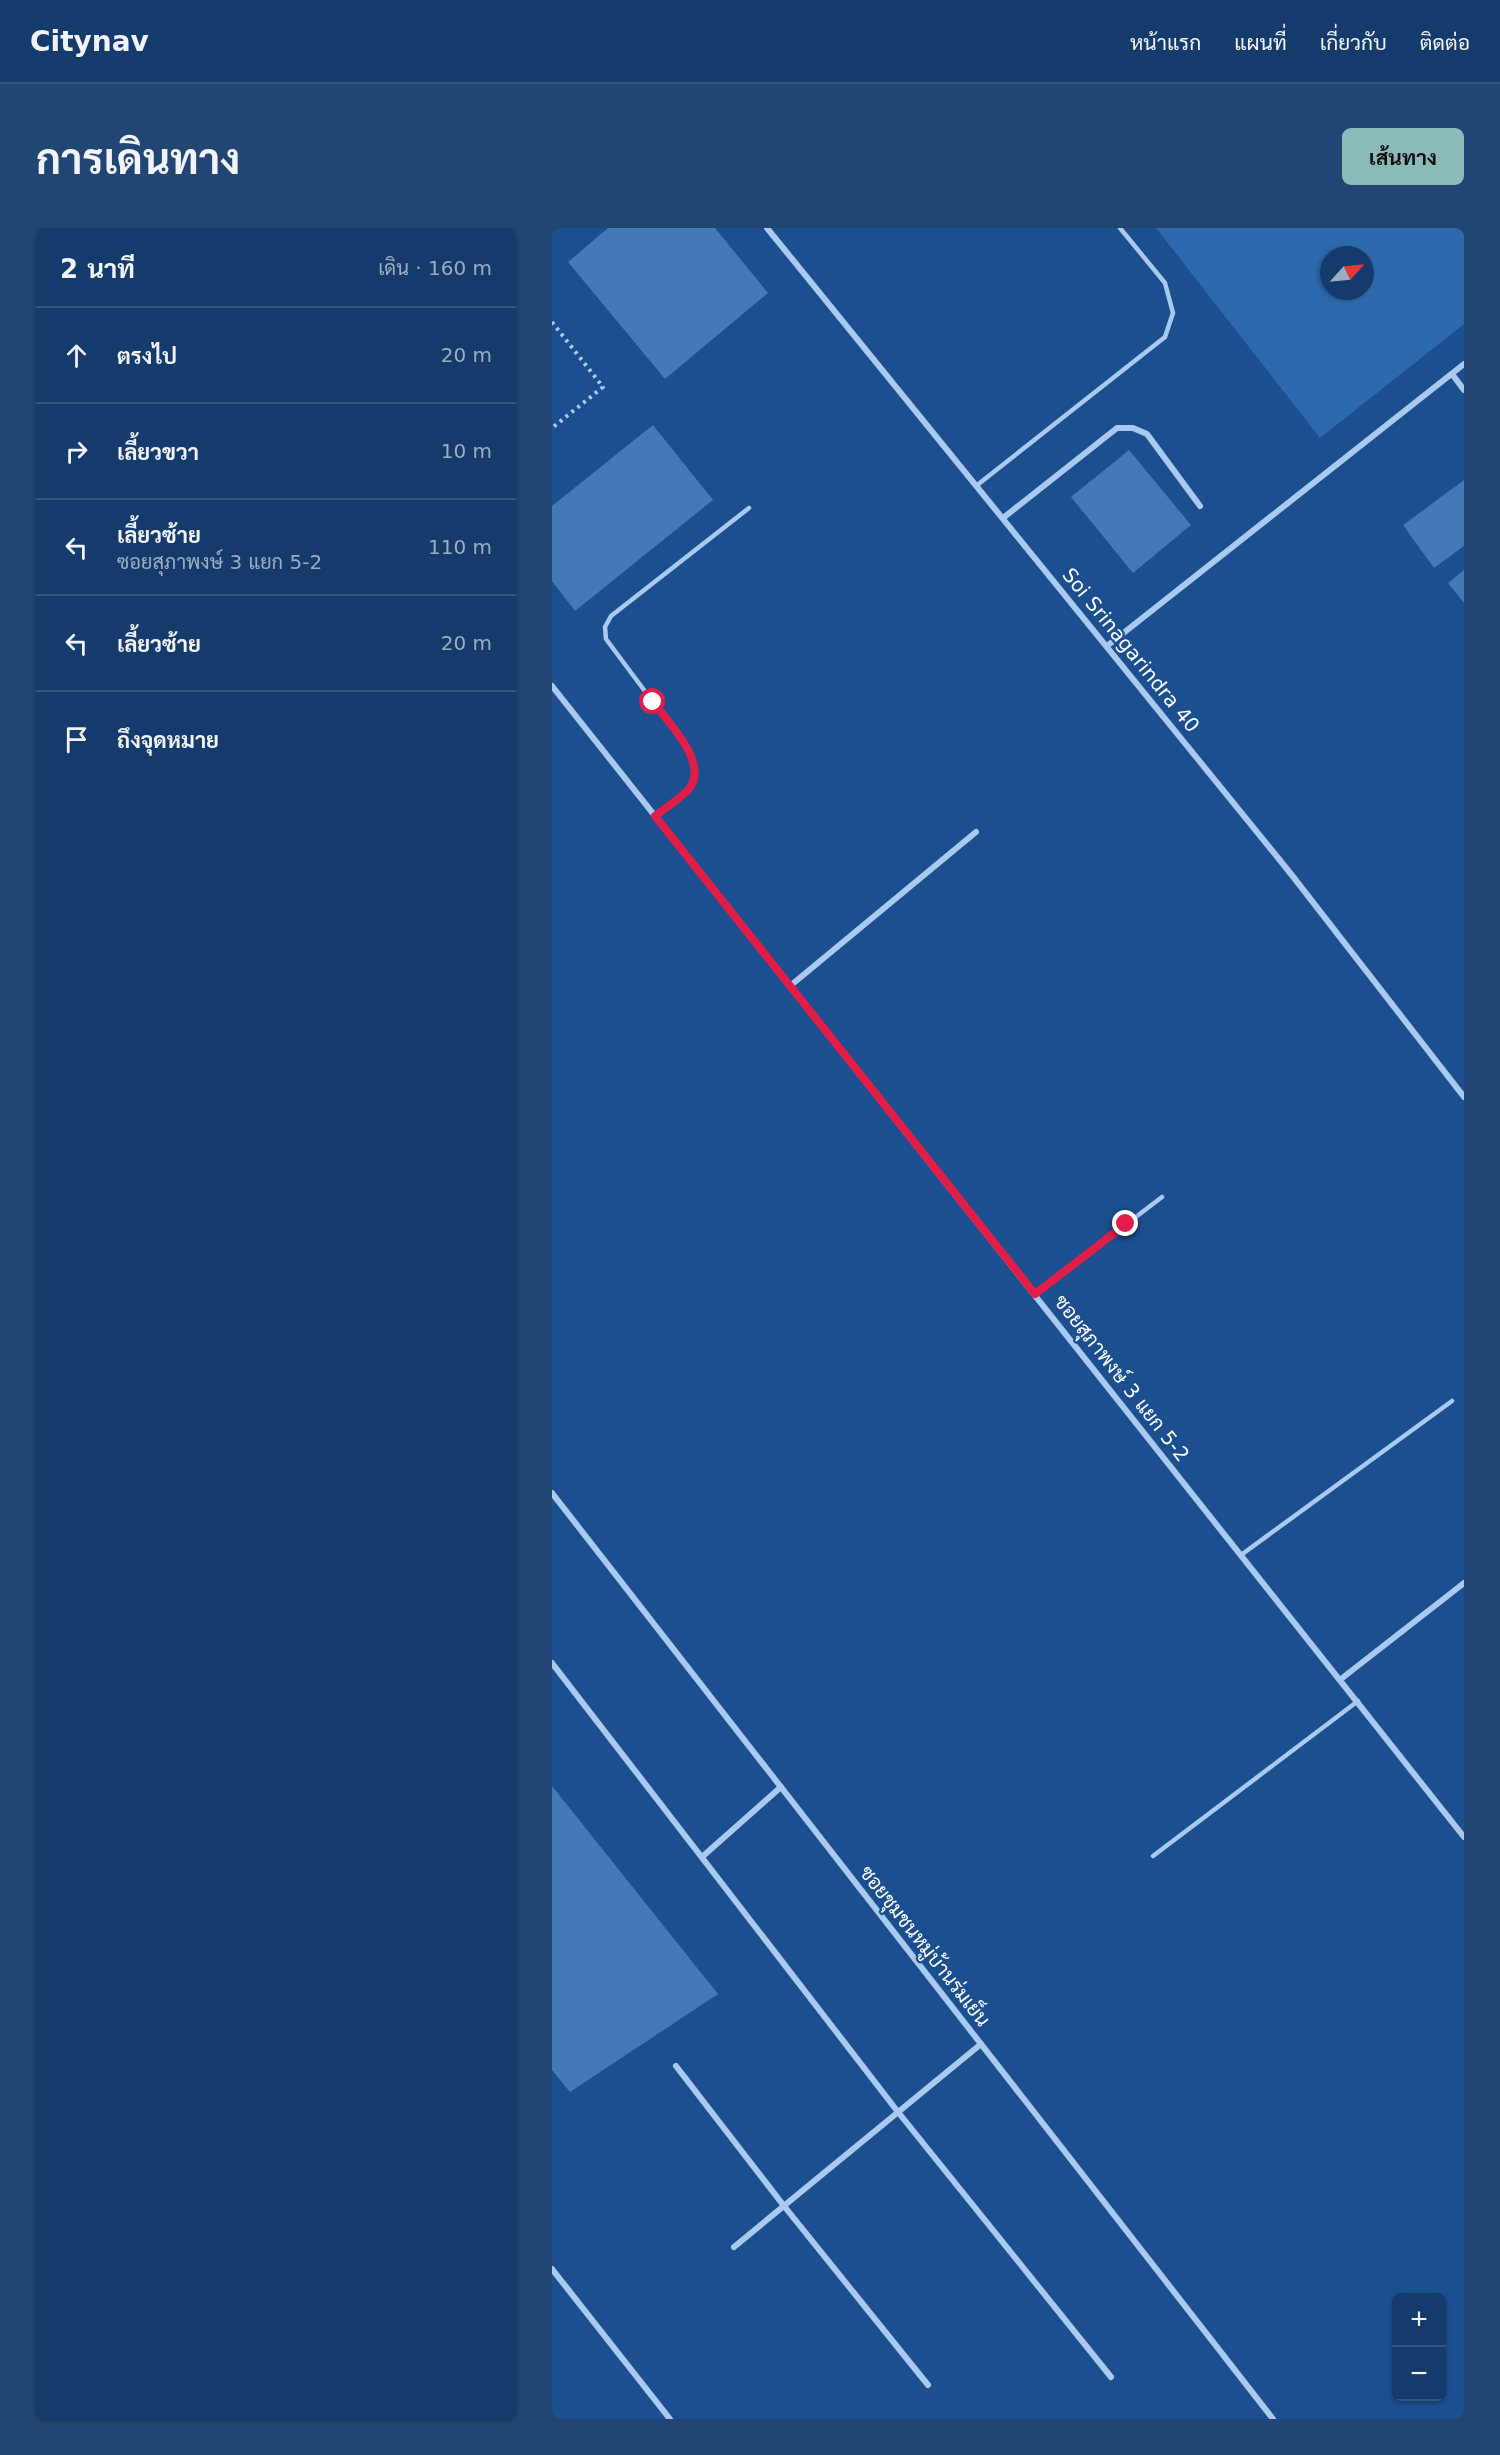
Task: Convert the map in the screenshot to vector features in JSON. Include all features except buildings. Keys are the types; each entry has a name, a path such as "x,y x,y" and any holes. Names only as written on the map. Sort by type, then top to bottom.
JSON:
{"street":[{"name":"Soi Srinagarindra 40","path":"766,228 1107,646 1298,884 1464,1097"},
{"path":"1107,646 1464,364"},
{"path":"1452,374 1464,390"},
{"path":"1003,518 1117,428 1133,428 1147,434 1200,506"},
{"name":"ซอยสุภาพงษ์ 3 แยก 5-2","path":"552,686 1464,1837"},
{"path":"790,986 976,832"},
{"name":"ซอยชุมชนหมู่บ้านร่มเย็น","path":"552,1493 1273,2419"},
{"path":"1341,1679 1464,1583"},
{"path":"552,1663 898,2112 1111,2377"},
{"path":"702,1857 781,1787"},
{"path":"734,2247 981,2044"},
{"path":"676,2066 784,2206 928,2385"},
{"path":"552,2269 670,2419"}],"lane":[{"path":"976,486 1165,337 1173,313 1165,283 1120,228"},
{"path":"655,816 690,788 695,776 694,764 691,753 606,639 605,627 610,616 749,508"},
{"path":"1035,1294 1162,1197"},
{"path":"1241,1555 1452,1401"},
{"path":"1153,1856 1358,1701"}],"path":[{"path":"552,322 603,387 552,428"}],"shaded area":[{"path":"1156,228 1464,228 1464,324 1320,438"}],"route":[{"path":"653,702 691,753 695,776 690,788 655,816 1035,1294 1126,1224"}]}
